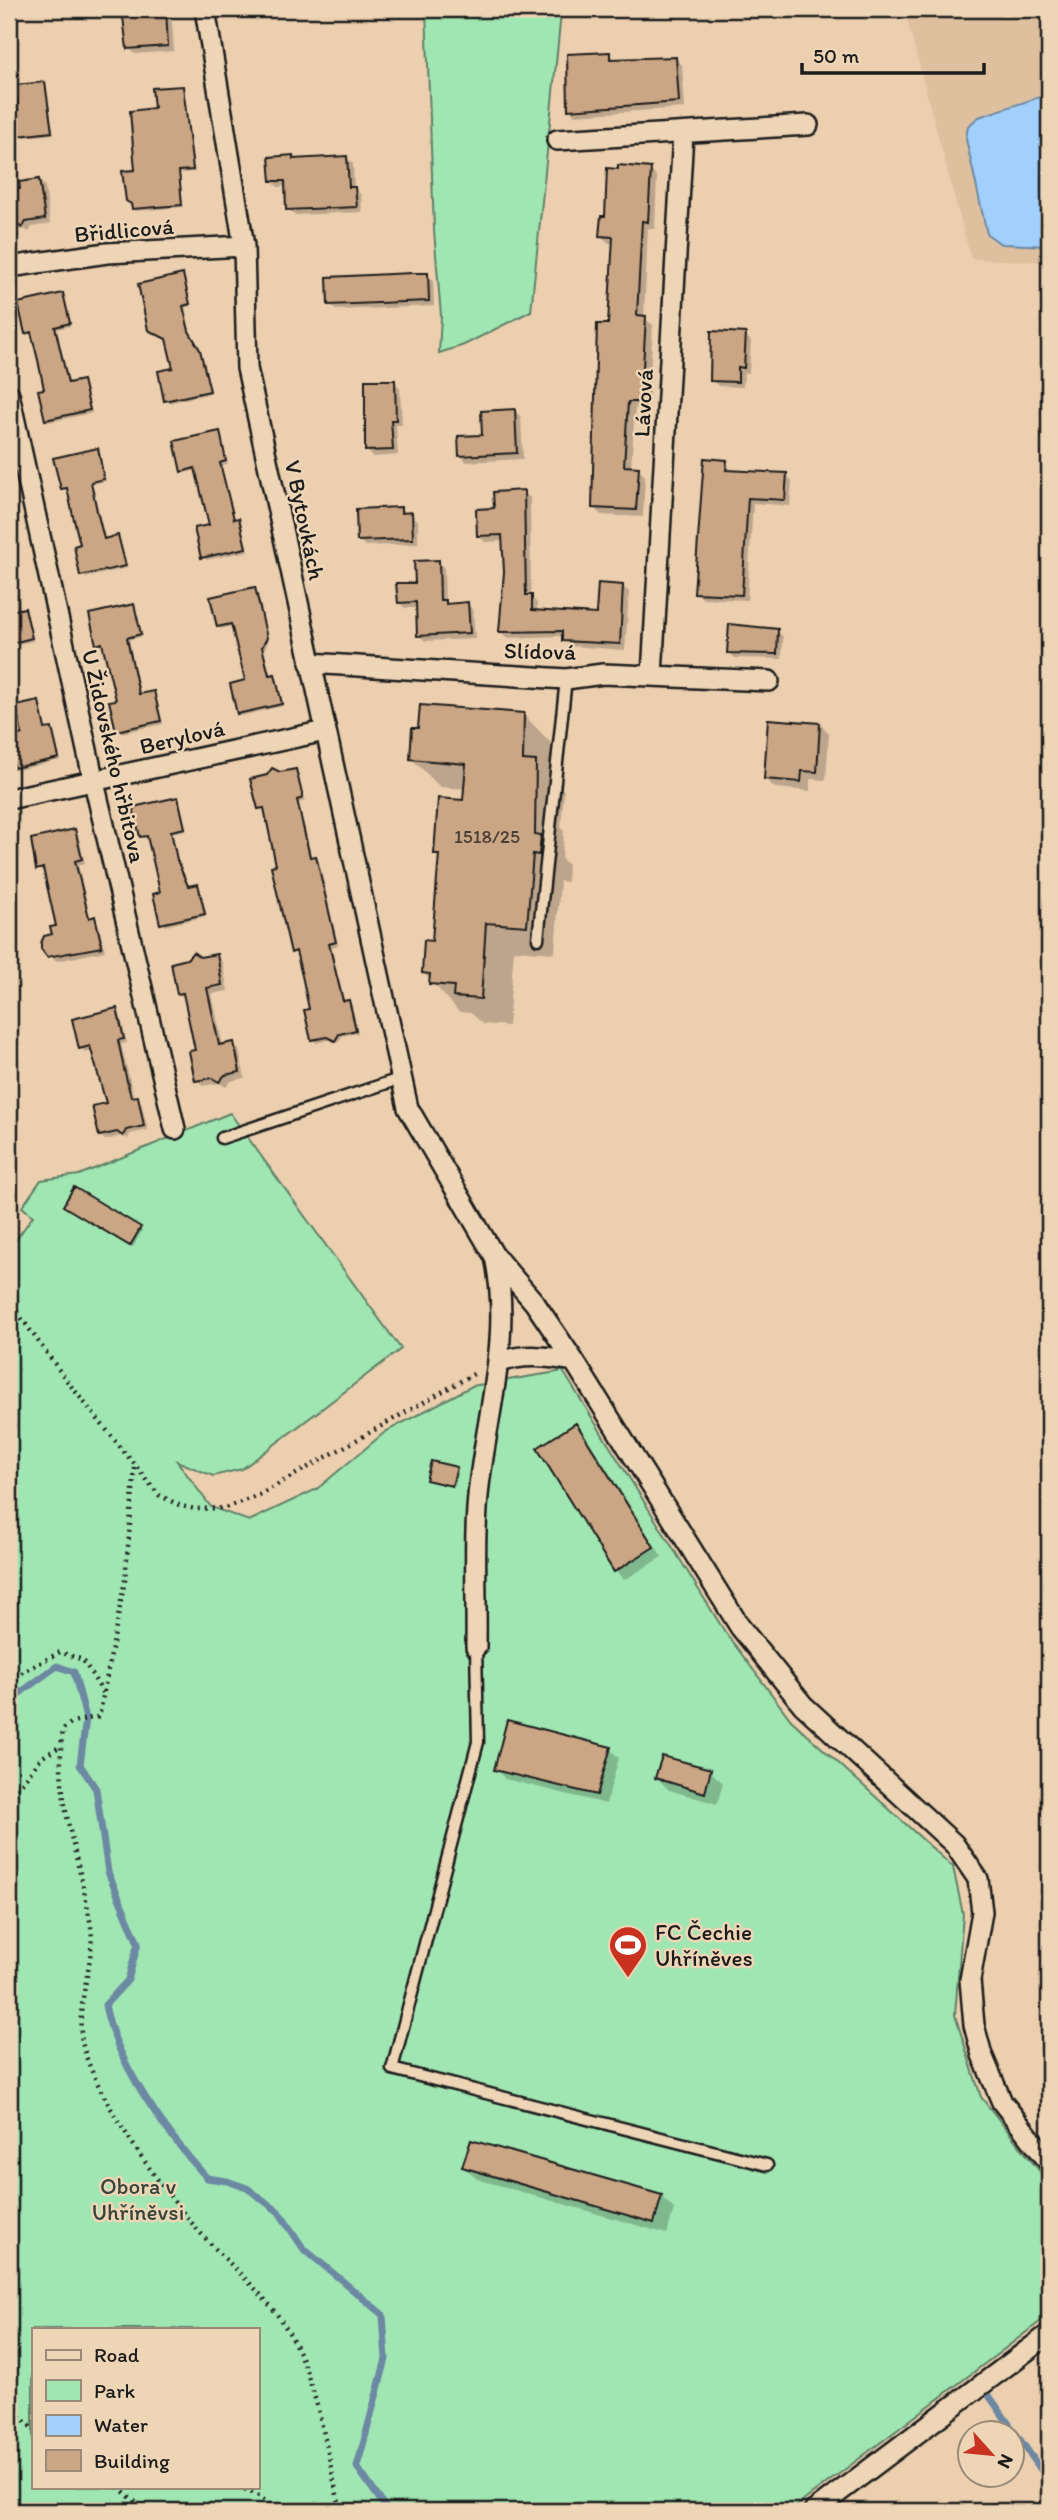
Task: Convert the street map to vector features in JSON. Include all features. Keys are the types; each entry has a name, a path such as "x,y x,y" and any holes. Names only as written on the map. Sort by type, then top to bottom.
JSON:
{"street":[{"name":"V Bytovkách","path":"205,9 244,246 247,368 402,1079 413,1117 495,1257"},
{"path":"557,140 808,125"},
{"name":"Lávová","path":"652,676 683,133"},
{"name":"Břidlicová","path":"9,267 107,253 244,246"},
{"name":"U Židovského hřbitova","path":"9,394 94,782 175,1129"},
{"name":"Slídová","path":"310,663 566,679 603,674 769,681"},
{"name":"Berylová","path":"9,799 325,731"},
{"path":"495,1257 534,1301 574,1361 740,1627 803,1704 954,1844 978,1878 982,1912 970,1980 974,2025 982,2055 1002,2102 1049,2162"},
{"path":"476,1647 478,1490 489,1407 500,1362 500,1281 495,1257"},
{"path":"500,1362 546,1356 574,1361"},
{"path":"814,2511 1049,2334"}],"lane":[{"path":"538,939 566,679"},
{"path":"222,1138 402,1079"},
{"path":"476,1647 478,1742 392,2069 768,2165"}],"path":[{"path":"9,1301 135,1468 159,1495 181,1506 225,1508 259,1495 462,1379 500,1362"},
{"path":"135,1468 125,1580 97,1717 72,1723 63,1729 61,1746 64,1810 92,1930 81,2012 84,2052 130,2138 199,2231 281,2320 307,2371 341,2511"},
{"path":"9,1680 60,1652 83,1660 103,1693"},
{"path":"9,1800 41,1758 61,1746"},
{"path":"9,2406 32,2428"},
{"path":"119,2488 146,2511"},
{"path":"240,2488 259,2496 277,2511"}],"shaded area":[{"path":"904,9 1049,9 1049,262 971,259"}],"green space":[{"path":"426,9 556,9 561,12 561,9 613,9 561,13 531,311 464,345 439,353 441,316 434,230"},
{"name":"Obora v Uhříněvsi","path":"230,1113 401,1349 242,1469 213,1476 177,1461 211,1507 249,1521 317,1489 385,1432 472,1386 563,1371 725,1632 791,1720 953,1867 963,1914 955,2015 981,2097 1049,2183 1049,2315 790,2511 9,2511 9,1239 13,1244 33,1216 22,1207 41,1180 79,1175"}],"water":[{"path":"1049,94 1049,246 1001,244 987,234 966,139 968,126 979,117"}],"building":[{"path":"122,9 166,9 168,46 127,49"},
{"path":"610,52 610,59 676,57 679,102 568,110 567,54"},
{"path":"45,82 52,132 9,137 9,111 18,110 15,85"},
{"path":"183,86 193,170 179,171 182,205 132,209 131,204 126,201 122,171 135,170 130,111 154,108 152,88"},
{"path":"293,155 293,159 347,156 349,187 355,187 357,207 286,210 285,181 271,181 269,157"},
{"path":"618,165 651,168 648,222 642,221 637,315 646,316 641,402 628,402 624,466 639,467 636,510 592,508 597,324 608,324 613,237 599,236 601,216 605,216 607,168 618,169"},
{"path":"39,179 45,219 26,222 22,228 16,223 9,224 9,191 20,189 19,182"},
{"path":"428,273 429,301 328,305 327,277"},
{"path":"183,274 190,304 183,306 189,331 200,350 210,391 164,401 158,371 173,368 166,339 148,330 138,284"},
{"path":"63,293 70,323 55,327 68,383 83,380 90,410 45,420 38,390 44,389 38,360 31,332 25,334 18,303"},
{"path":"711,331 746,333 744,368 738,367 738,382 710,381"},
{"path":"365,380 395,380 396,420 391,420 393,450 365,451"},
{"path":"515,409 517,453 459,456 458,436 482,435 481,411"},
{"path":"220,431 226,461 220,463 234,519 239,518 246,548 201,558 194,528 209,525 195,468 181,472 174,441"},
{"path":"98,448 104,479 91,482 97,511 104,539 118,535 126,566 80,576 74,546 80,544 67,488 61,489 53,458"},
{"path":"704,458 727,460 726,470 787,473 785,500 748,498 742,595 694,593"},
{"path":"524,490 526,595 532,595 532,610 596,614 598,583 623,585 620,644 562,641 562,631 499,632 504,572 502,535 477,536 476,509 494,508 493,492"},
{"path":"401,507 401,513 412,512 413,539 357,541 356,509"},
{"path":"439,560 440,600 446,600 446,604 468,602 470,633 417,636 416,602 398,603 396,583 415,583 414,561"},
{"path":"255,587 267,638 262,647 269,675 275,674 282,704 237,714 230,684 245,680 231,624 217,627 210,597"},
{"path":"134,604 141,634 127,638 139,694 154,691 161,721 116,731 109,701 116,700 102,643 96,645 89,614"},
{"path":"25,608 32,638 9,644 9,611"},
{"path":"729,624 778,629 777,654 727,653"},
{"path":"39,701 45,729 52,728 59,758 14,768 9,738 22,734 16,706"},
{"path":"420,705 524,713 523,760 536,761 535,834 541,835 539,855 533,854 527,926 486,923 481,999 453,997 454,986 429,984 430,974 422,973 424,940 432,941 439,854 434,854 438,798 463,800 466,764 410,759 412,728 418,728"},
{"path":"768,719 820,723 817,772 802,771 801,782 764,779"},
{"path":"272,768 280,772 296,769 303,798 297,800 310,857 316,856 336,942 329,944 343,1001 349,1000 356,1030 339,1034 335,1041 327,1037 311,1040 304,1010 309,1009 303,980 296,951 291,953 271,866 276,865 264,808 258,809 250,779 267,775"},
{"path":"178,797 185,828 171,831 177,860 188,886 198,884 205,914 160,924 153,894 160,892 154,865 147,836 140,837 133,807"},
{"path":"75,829 82,859 75,861 89,918 95,916 102,947 47,957 41,949 41,943 44,936 52,934 50,927 56,926 43,868 36,870 31,839"},
{"path":"193,952 200,957 217,954 222,985 207,988 219,1045 234,1042 240,1072 225,1075 219,1082 212,1078 195,1081 189,1051 195,1050 183,993 177,994 171,963 187,959"},
{"path":"117,1008 124,1039 118,1040 124,1069 131,1097 138,1096 144,1126 126,1130 123,1136 117,1132 99,1136 92,1106 106,1103 90,1046 79,1049 72,1019"},
{"path":"74,1187 141,1227 130,1246 63,1206"},
{"path":"576,1423 654,1547 614,1572 537,1448"},
{"path":"431,1461 457,1467 452,1486 426,1480"},
{"path":"507,1720 611,1747 597,1795 494,1770"},
{"path":"662,1756 711,1769 705,1793 655,1778"},
{"path":"471,2140 662,2195 654,2223 462,2167"}],"waterway":[{"path":"9,1701 57,1666 74,1672 86,1718 80,1765 96,1789 108,1872 138,1943 128,1980 105,2005 120,2051 145,2097 175,2140 207,2178 247,2188 279,2212 303,2248 383,2315 386,2359 357,2467 388,2511"},
{"path":"990,2397 1049,2481"}],"place":[{"name":"FC Čechie Uhříněves","path":"628,1979"}]}
